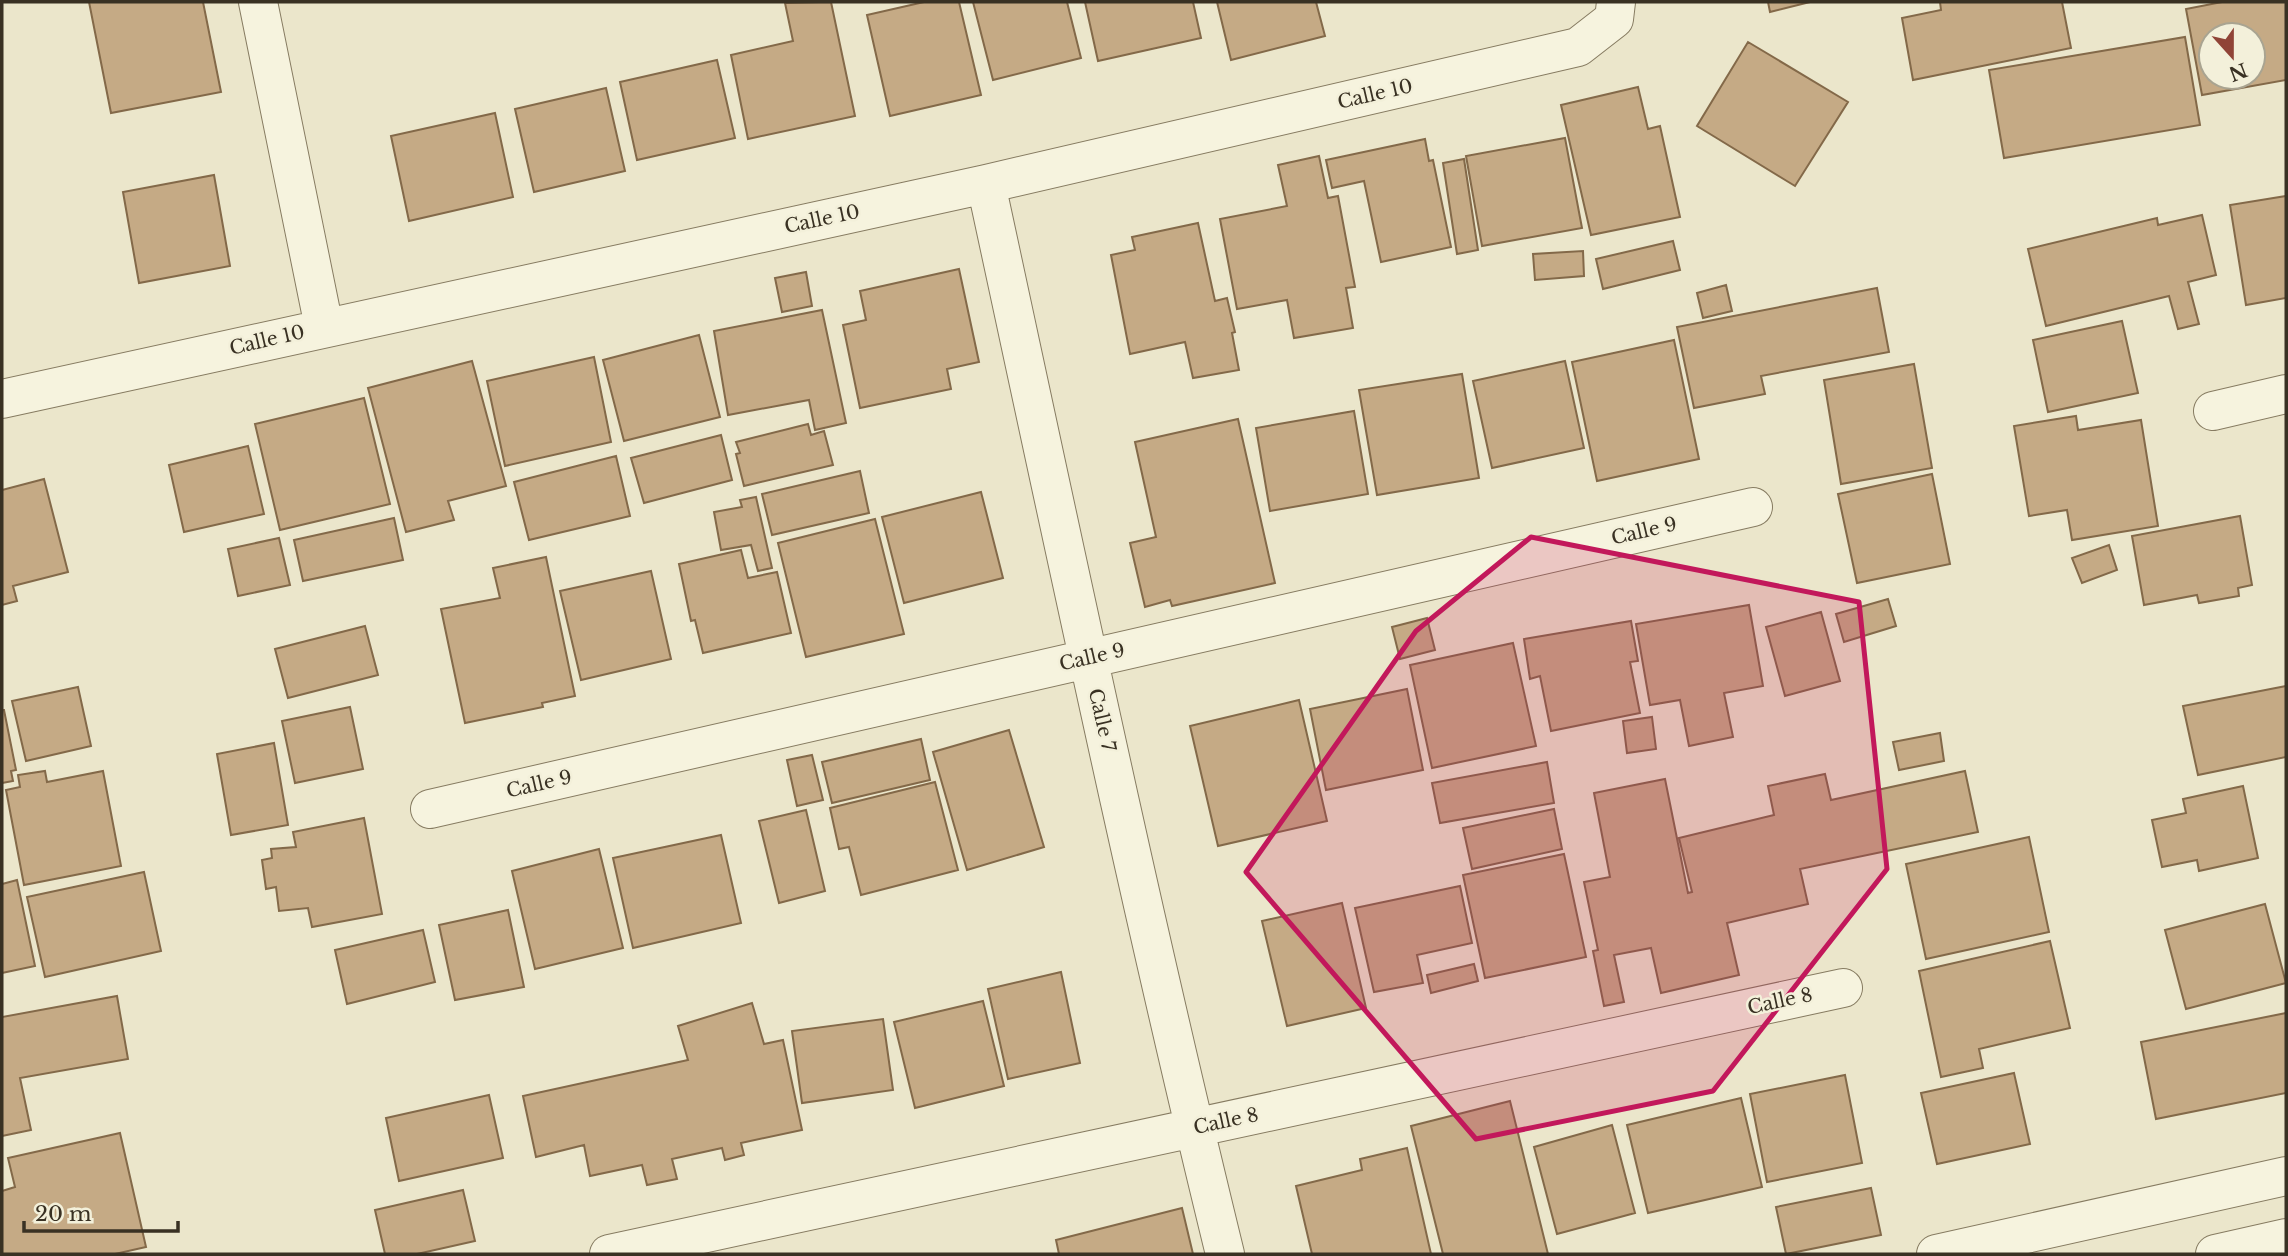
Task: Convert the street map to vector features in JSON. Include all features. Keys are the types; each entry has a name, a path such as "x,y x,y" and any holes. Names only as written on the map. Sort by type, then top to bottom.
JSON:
{"street":[{"path":"258,2 324,327"},
{"name":"Calle 10","path":"2,399 986,184 1578,47 1614,19 1616,2"},
{"name":"Calle 7","path":"986,184 1088,658 1225,1254"},
{"path":"2213,411 2286,394"},
{"name":"Calle 9","path":"430,809 1753,507"},
{"name":"Calle 8","path":"609,1254 1843,988"},
{"path":"1936,1254 2286,1176"},
{"path":"2215,1254 2286,1238"}],"highlighted area":[{"path":"1531,537 1859,602 1887,869 1713,1091 1476,1139 1246,872 1416,631"}],"building":[{"path":"89,2 203,2 221,92 111,113"},
{"path":"831,2 855,116 748,139 731,55 793,41 785,3"},
{"path":"924,2 959,2 981,95 890,116 867,15"},
{"path":"973,2 1067,2 1081,58 993,80"},
{"path":"1085,2 1193,2 1201,38 1098,61"},
{"path":"1217,2 1316,2 1325,36 1231,60"},
{"path":"1768,2 1810,2 1770,12"},
{"path":"1940,2 2062,2 2071,48 1913,80 1902,18 1941,10"},
{"path":"2222,2 2286,2 2286,80 2267,83 2267,21 2197,21 2197,68 2186,9"},
{"path":"2185,37 2200,125 2004,158 1989,70"},
{"path":"1748,42 1848,102 1795,186 1697,126"},
{"path":"717,60 735,138 637,160 620,82"},
{"path":"1638,87 1648,129 1660,126 1680,217 1591,235 1561,105"},
{"path":"606,88 625,171 534,192 515,109"},
{"path":"2201,91 2224,91 2202,95"},
{"path":"495,113 513,197 409,221 391,136"},
{"path":"1565,138 1582,228 1482,246 1466,156"},
{"path":"1425,139 1429,161 1433,160 1451,247 1381,262 1364,181 1332,188 1326,160"},
{"path":"1319,156 1328,198 1338,196 1355,287 1346,288 1353,328 1294,338 1287,300 1237,309 1220,219 1287,206 1278,165"},
{"path":"1464,159 1478,250 1457,254 1443,163"},
{"path":"214,175 230,266 139,283 123,192"},
{"path":"2286,196 2286,298 2246,305 2230,205"},
{"path":"2202,215 2216,275 2188,282 2199,324 2178,329 2169,296 2046,326 2028,249 2157,218 2158,225"},
{"path":"1198,223 1215,301 1227,298 1235,332 1232,333 1239,370 1193,378 1185,342 1130,354 1111,255 1135,250 1132,237"},
{"path":"1673,241 1680,270 1603,289 1596,259"},
{"path":"1583,251 1584,276 1535,280 1533,254"},
{"path":"959,269 979,362 947,369 951,389 860,408 843,325 866,320 860,291"},
{"path":"806,272 812,306 782,312 775,278"},
{"path":"1726,285 1732,311 1703,318 1697,293"},
{"path":"1877,288 1889,352 1761,376 1765,394 1694,408 1677,327"},
{"path":"822,310 846,423 815,430 809,400 728,415 714,331"},
{"path":"2122,321 2138,393 2048,412 2033,340"},
{"path":"699,335 720,417 624,441 603,360"},
{"path":"1674,340 1699,459 1597,481 1572,362"},
{"path":"594,357 611,442 505,466 487,381"},
{"path":"472,361 506,486 448,501 454,520 406,532 368,388"},
{"path":"1565,361 1584,448 1492,468 1473,381"},
{"path":"1914,364 1932,468 1841,484 1824,380"},
{"path":"1462,374 1479,478 1377,495 1359,390"},
{"path":"364,398 390,504 280,530 255,424"},
{"path":"1354,411 1368,494 1270,511 1256,428"},
{"path":"2076,416 2078,430 2141,420 2158,526 2072,540 2067,510 2029,516 2014,426"},
{"path":"1238,419 1275,583 1172,606 1170,600 1145,607 1130,543 1156,537 1135,442"},
{"path":"808,424 811,435 824,431 833,465 744,486 736,454 740,453 736,442"},
{"path":"721,435 732,480 644,503 631,458"},
{"path":"248,446 264,514 184,532 169,465"},
{"path":"616,456 630,516 529,540 514,482"},
{"path":"860,471 869,513 772,535 762,494"},
{"path":"1932,474 1950,564 1857,583 1838,494"},
{"path":"44,479 68,572 13,586 17,601 2,605 2,490"},
{"path":"981,492 1003,578 904,603 882,517"},
{"path":"756,497 772,568 758,571 751,545 721,550 714,512 742,507 740,500"},
{"path":"2240,516 2252,585 2238,588 2239,596 2199,603 2197,595 2144,605 2132,536"},
{"path":"394,518 403,560 303,581 294,540"},
{"path":"875,519 904,634 806,657 778,543"},
{"path":"279,538 290,585 238,596 228,549"},
{"path":"2109,545 2117,570 2082,583 2072,558"},
{"path":"741,550 748,578 777,572 791,633 703,653 695,620 691,621 679,564"},
{"path":"546,557 575,696 542,703 543,707 465,723 441,609 500,598 493,568"},
{"path":"651,571 671,659 581,680 560,591"},
{"path":"1888,599 1896,626 1844,642 1836,614"},
{"path":"1749,605 1763,686 1724,693 1733,737 1689,746 1680,700 1650,705 1636,624"},
{"path":"1821,612 1840,681 1785,696 1766,627"},
{"path":"1427,618 1435,650 1400,659 1392,627"},
{"path":"1631,621 1638,661 1630,662 1640,713 1551,731 1540,676 1530,679 1524,639"},
{"path":"365,626 378,675 288,698 275,649"},
{"path":"1513,643 1536,746 1432,768 1410,665"},
{"path":"2286,686 2286,757 2198,775 2183,706"},
{"path":"78,687 91,746 26,761 12,701"},
{"path":"1407,689 1423,770 1326,790 1310,709"},
{"path":"1299,700 1327,821 1218,846 1190,726"},
{"path":"350,707 363,769 295,783 282,721"},
{"path":"2,710 16,770 11,771 13,781 2,783"},
{"path":"1652,717 1656,749 1627,753 1623,721"},
{"path":"1009,730 1044,847 967,870 933,752"},
{"path":"1940,733 1944,761 1899,770 1893,742"},
{"path":"921,739 930,780 832,803 822,762"},
{"path":"274,743 288,825 231,835 217,754"},
{"path":"812,755 823,800 797,806 787,760"},
{"path":"1547,762 1554,803 1440,823 1432,783"},
{"path":"45,771 47,782 103,771 121,866 24,885 6,790 20,787 18,775"},
{"path":"1965,771 1978,832 1800,869 1808,904 1727,923 1739,975 1661,993 1651,948 1614,955 1624,1002 1604,1006 1593,951 1598,950 1584,882 1610,877 1594,793 1665,779 1688,893 1692,892 1679,838 1774,815 1768,786 1825,774 1831,800"},
{"path":"935,782 958,870 861,895 849,847 839,849 830,808"},
{"path":"2243,786 2258,858 2199,871 2197,860 2162,867 2152,820 2186,813 2183,799"},
{"path":"1554,809 1562,849 1472,869 1463,828"},
{"path":"806,810 825,891 779,903 759,821"},
{"path":"364,818 382,914 312,927 308,908 279,911 276,887 266,889 262,860 272,858 271,849 296,847 293,832"},
{"path":"721,835 741,923 633,948 613,858"},
{"path":"2029,837 2049,932 1926,959 1906,864"},
{"path":"599,849 623,948 535,969 512,871"},
{"path":"1564,854 1586,957 1485,978 1463,875"},
{"path":"144,872 161,951 45,977 27,897"},
{"path":"17,880 35,966 2,973 2,884"},
{"path":"1460,886 1472,943 1417,955 1423,983 1374,992 1355,908"},
{"path":"1342,903 1366,1008 1287,1026 1262,921"},
{"path":"2265,904 2286,983 2186,1009 2165,930"},
{"path":"508,910 524,987 455,1000 439,925"},
{"path":"423,930 435,982 347,1004 335,950"},
{"path":"2050,941 2070,1028 1979,1049 1983,1068 1941,1077 1919,971"},
{"path":"1474,964 1478,981 1431,993 1427,975"},
{"path":"1061,972 1080,1063 1008,1079 988,989"},
{"path":"117,996 128,1059 20,1078 31,1130 2,1136 2,1017"},
{"path":"983,1001 1004,1086 915,1108 894,1022"},
{"path":"752,1003 764,1044 783,1040 802,1130 741,1143 744,1155 725,1160 722,1148 672,1159 677,1179 647,1185 642,1165 590,1176 584,1145 536,1157 523,1096 688,1060 678,1026"},
{"path":"2286,1013 2286,1093 2156,1119 2141,1042"},
{"path":"883,1019 893,1090 802,1103 792,1031"},
{"path":"2014,1073 2030,1144 1937,1164 1921,1093"},
{"path":"1845,1075 1862,1163 1767,1182 1750,1094"},
{"path":"489,1095 503,1158 399,1181 386,1118"},
{"path":"1741,1098 1762,1187 1648,1213 1627,1125"},
{"path":"1510,1101 1548,1254 1443,1254 1411,1126"},
{"path":"1612,1125 1635,1213 1557,1234 1534,1147"},
{"path":"120,1133 146,1247 115,1254 2,1254 2,1191 15,1187 8,1158"},
{"path":"1407,1148 1431,1254 1312,1254 1296,1186 1362,1170 1360,1159"},
{"path":"1871,1188 1881,1235 1786,1254 1776,1207"},
{"path":"463,1190 475,1241 417,1254 385,1254 375,1210"},
{"path":"1182,1208 1193,1254 1059,1254 1056,1240"}]}
